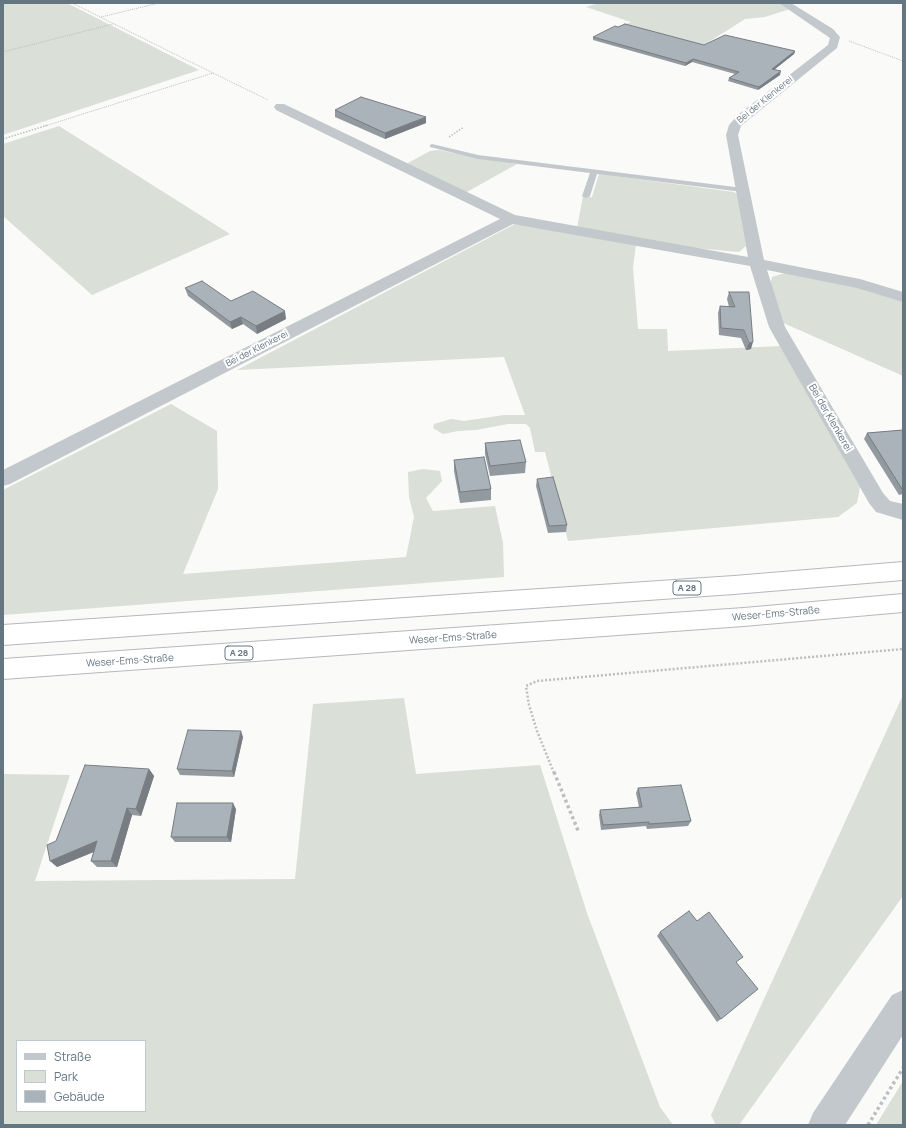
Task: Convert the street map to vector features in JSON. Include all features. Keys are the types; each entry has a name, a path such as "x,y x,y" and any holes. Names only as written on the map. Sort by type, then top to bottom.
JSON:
{"highway":[{"name":"A 28","path":"3,634 678,589 903,571"},
{"name":"Weser-Ems-Straße","path":"3,669 736,618 903,603"}],"street":[{"path":"784,3 829,32 834,37"},
{"name":"Bei der Klenkerei","path":"834,37 833,46 743,117 735,125 732,135 757,263 776,327 872,491 883,507 903,512"},
{"path":"280,107 511,219 757,263 860,284 903,297"},
{"name":"Bei der Klenkerei","path":"3,480 511,219"},
{"path":"825,1125 903,1006"}],"lane":[{"path":"432,146 478,157 743,190"},
{"path":"586,196 594,172"}],"path":[{"path":"72,3 280,107"},
{"path":"100,17 159,3"},
{"path":"3,52 114,24"},
{"path":"834,37 903,61"},
{"path":"3,139 212,73"},
{"path":"579,833 537,731 529,704 526,686 537,681 903,649"},
{"path":"868,1125 903,1068"}],"green space":[{"path":"3,3 67,3 199,70 3,135"},
{"path":"599,3 781,3 790,9 765,17 745,19 704,45 623,25 631,22 586,7"},
{"path":"59,126 230,234 92,295 3,216 3,144"},
{"path":"439,150 517,164 465,193 406,164 430,151"},
{"path":"599,174 734,192 737,194 746,246 739,252 694,248 577,228 583,196 592,197"},
{"path":"515,224 636,244 633,268 638,329 667,329 668,351 781,346 860,487 857,503 838,517 568,541 545,452 535,452 530,428 526,424 508,424 443,434 433,428 434,424 451,419 464,421 504,415 525,415 504,357 237,370"},
{"path":"785,273 848,284 903,301 903,376 779,321 770,286 772,277"},
{"path":"171,404 217,431 218,489 183,574 406,557 414,517 409,497 408,472 423,469 440,471 442,481 426,498 433,511 495,506 503,543 504,577 3,615 3,490"},
{"path":"903,695 903,896 739,1125 716,1125 711,1115"},
{"path":"404,698 416,774 540,765 587,913 660,1107 673,1125 3,1125 3,774 70,775 35,881 295,879 313,704"},
{"path":"903,1081 903,1125 876,1125"}],"building":[{"path":"625,24 704,45 725,35 795,51 772,69 781,71 759,87 729,78 739,72 693,59 686,63 593,37 615,26 618,27"},
{"path":"361,97 426,117 385,133 335,110"},
{"path":"202,281 231,301 253,291 285,311 256,326 241,317 230,322 185,288"},
{"path":"729,292 749,292 753,342 749,343 744,330 721,328 720,306 735,307"},
{"path":"903,430 903,489 902,489 867,433"},
{"path":"520,440 526,462 490,466 485,443"},
{"path":"484,457 491,489 460,492 454,460"},
{"path":"553,477 567,525 549,526 537,479"},
{"path":"188,730 241,731 232,771 177,769"},
{"path":"85,765 149,769 136,809 127,808 111,861 91,861 97,841 50,861 47,845 56,841"},
{"path":"681,785 691,821 603,825 600,810 642,807 638,788"},
{"path":"177,803 233,803 227,837 171,837"},
{"path":"689,911 697,921 709,912 743,957 736,962 758,989 721,1019 660,932"}]}
